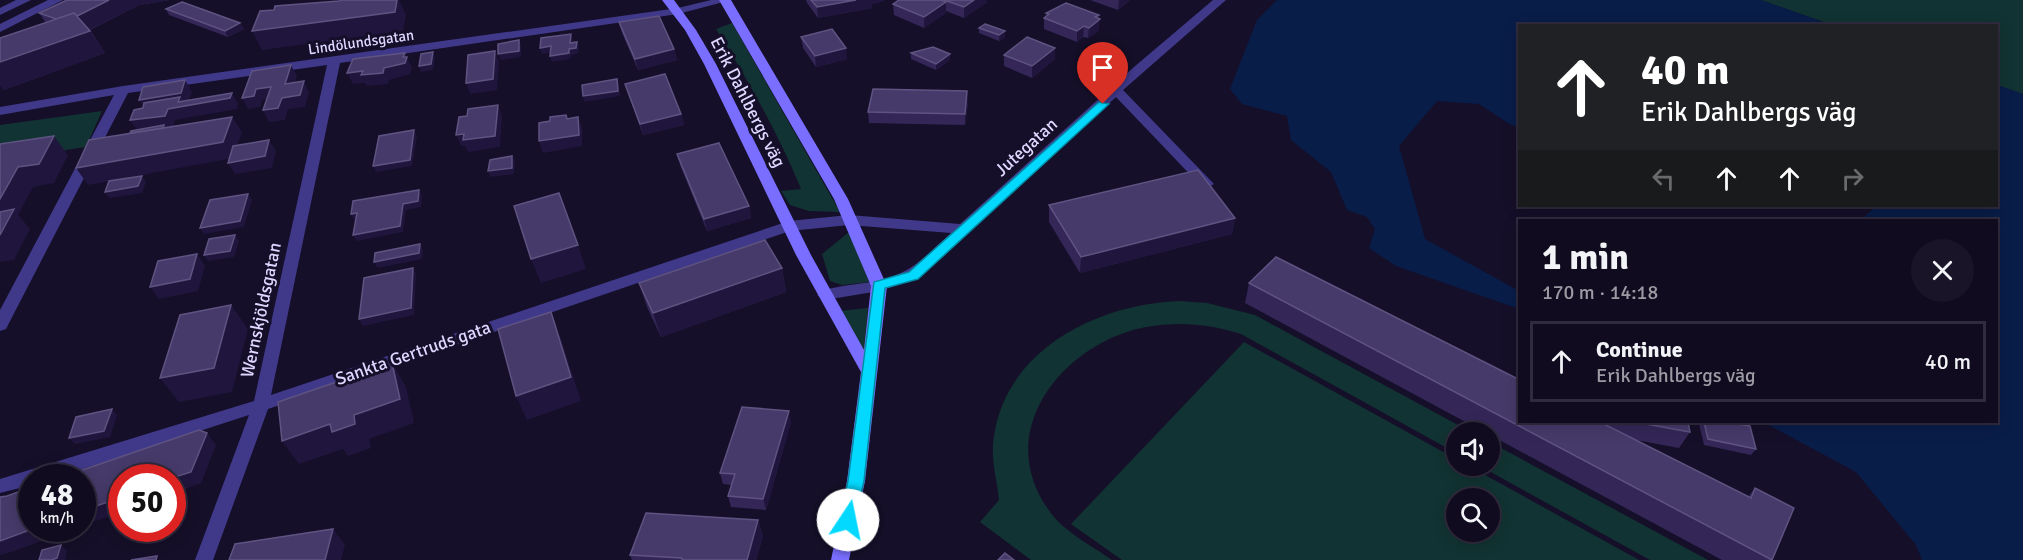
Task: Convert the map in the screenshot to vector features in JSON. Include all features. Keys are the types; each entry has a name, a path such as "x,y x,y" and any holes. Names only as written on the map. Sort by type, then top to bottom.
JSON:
{"main road":[{"name":"Erik Dahlbergs väg","path":"668,0 678,12 717,80 835,318 869,372"},
{"name":"Erik Dahlbergs väg","path":"725,0 841,199 879,286"},
{"path":"840,560 856,481 879,286"}],"street":[{"path":"0,12 25,0"},
{"path":"0,29 57,0"},
{"name":"Lindölundsgatan","path":"0,111 123,90 678,12 725,0"},
{"name":"Jutegatan","path":"879,286 913,275 1117,92 1138,70 1220,0"},
{"name":"Wernskjöldsgatan","path":"204,560 261,405 334,61"},
{"path":"0,324 123,90"},
{"path":"1117,92 1209,186"},
{"path":"789,226 849,220 965,229"},
{"name":"Sankta Gertruds gata","path":"77,464 261,405 789,226"},
{"path":"825,295 879,286"},
{"name":"Sankta Gertruds gata","path":"0,486 18,482"}],"green space":[{"path":"1761,0 2023,0 2023,94 1998,85 1998,24 1829,24"},
{"path":"732,23 840,212 809,211 790,205 781,191 801,189 762,107 716,29"},
{"path":"102,111 86,147 0,160 0,125"},
{"path":"849,232 869,282 842,285 830,281 822,254"},
{"path":"1179,301 1207,303 1255,315 1453,422 1446,422 1446,447 1241,334 1194,324 1146,327 1116,336 1089,351 1065,370 1046,394 1033,421 1028,449 1033,479 1054,517 1069,531 1112,560 1031,560 980,522 999,500 993,461 993,444 1002,405 1017,378 1037,355 1061,337 1089,322 1118,311 1149,304"},
{"path":"868,308 866,355 840,311"},
{"path":"1244,342 1446,453 1446,476 1487,476 1639,560 1122,560 1071,524"},
{"path":"1500,447 1708,560 1650,560 1498,476 1500,476"}],"water":[{"path":"1277,0 1761,0 1829,24 1518,24 1518,126 1511,125 1479,104 1437,101 1399,146 1425,239 1518,290 1518,309 1396,266 1369,248 1375,229 1367,217 1347,210 1331,172 1291,140 1287,116 1242,104 1230,89 1257,20"},
{"path":"1998,85 2023,94 2023,560 1922,560 1916,545 1856,472 1765,423 1998,423 1998,219 1862,219 1873,209 1998,207"}],"building":[{"path":"67,0 109,0 77,16 74,13 56,19 39,13"},
{"path":"340,0 397,0 395,12 252,31 260,11 274,10 275,6"},
{"path":"811,0 856,0 817,7"},
{"path":"899,0 946,2 924,17 893,4"},
{"path":"944,0 974,0 964,7"},
{"path":"182,2 240,23 225,31 166,9"},
{"path":"1066,3 1099,15 1095,17 1100,19 1089,28 1084,26 1077,31 1044,18 1049,14 1046,13"},
{"path":"74,13 90,31 0,62 0,38"},
{"path":"659,16 674,49 635,59 619,22"},
{"path":"985,24 1005,31 999,35 979,28"},
{"path":"832,29 846,48 815,56 801,37"},
{"path":"571,34 570,43 577,42 576,48 569,49 569,53 550,56 551,46 540,48 541,38"},
{"path":"1027,37 1055,48 1032,66 1004,55"},
{"path":"519,40 519,51 498,54 498,44"},
{"path":"933,47 950,54 936,64 911,53"},
{"path":"495,51 493,79 466,83 468,55"},
{"path":"433,52 431,64 419,66 421,54"},
{"path":"405,53 403,57 407,57 405,63 384,68 383,73 361,75 363,71 347,73 353,59"},
{"path":"291,65 285,84 304,81 300,95 282,98 278,108 263,110 271,87 256,89 254,96 242,98 252,71"},
{"path":"665,74 681,114 640,124 625,84"},
{"path":"617,79 618,91 583,96 582,85"},
{"path":"185,80 181,93 139,100 143,87"},
{"path":"873,89 967,91 965,114 868,112"},
{"path":"232,93 230,98 168,109 165,116 130,120 134,110 143,108 144,103 180,97 178,102"},
{"path":"498,105 495,136 463,140 464,134 456,135 459,117 467,116 468,109"},
{"path":"566,115 567,119 578,117 579,135 539,141 539,123 550,121 550,117"},
{"path":"232,117 223,142 76,168 89,140"},
{"path":"164,125 163,128 130,133 131,131"},
{"path":"414,130 410,160 373,166 379,136"},
{"path":"54,136 39,164 18,167 0,199 0,144"},
{"path":"269,140 265,156 228,163 233,146"},
{"path":"719,143 749,206 704,219 677,154"},
{"path":"512,156 512,168 488,171 490,160"},
{"path":"1198,170 1235,218 1081,257 1049,205"},
{"path":"142,176 138,186 105,192 109,181"},
{"path":"419,190 418,201 403,204 400,226 353,235 357,213 351,214 353,201"},
{"path":"559,193 578,245 531,259 514,206"},
{"path":"248,194 240,221 200,228 210,200"},
{"path":"14,209 0,235 0,212"},
{"path":"235,235 230,251 204,255 209,239"},
{"path":"765,240 782,268 653,313 639,283"},
{"path":"420,244 419,253 374,262 375,253"},
{"path":"197,254 190,279 150,287 158,261"},
{"path":"1276,257 1518,379 1518,423 1602,423 1751,498 1755,488 1794,508 1772,560 1249,283"},
{"path":"413,268 411,308 359,319 364,278"},
{"path":"231,305 214,368 160,378 180,315"},
{"path":"551,312 571,377 516,396 498,329"},
{"path":"392,363 400,399 354,415 355,424 332,432 330,424 282,441 278,402"},
{"path":"742,407 789,411 763,499 728,496 735,474 720,473"},
{"path":"112,409 104,431 69,438 76,417"},
{"path":"1640,423 1688,423 1690,432"},
{"path":"1704,423 1750,426 1756,449 1708,439"},
{"path":"199,430 207,433 191,472 186,474 186,464 108,464 108,502 96,506 96,465"},
{"path":"18,492 18,534 0,541 0,497"},
{"path":"646,513 758,520 747,560 682,560 682,558 630,555"},
{"path":"333,529 325,560 229,560 235,544"},
{"path":"61,545 57,558 39,560 42,550"},
{"path":"1005,553 1014,560 998,560"},
{"path":"157,556 156,560 131,560"}],"route":[{"path":"848,520 856,481 879,286 913,275 1103,104"}]}
